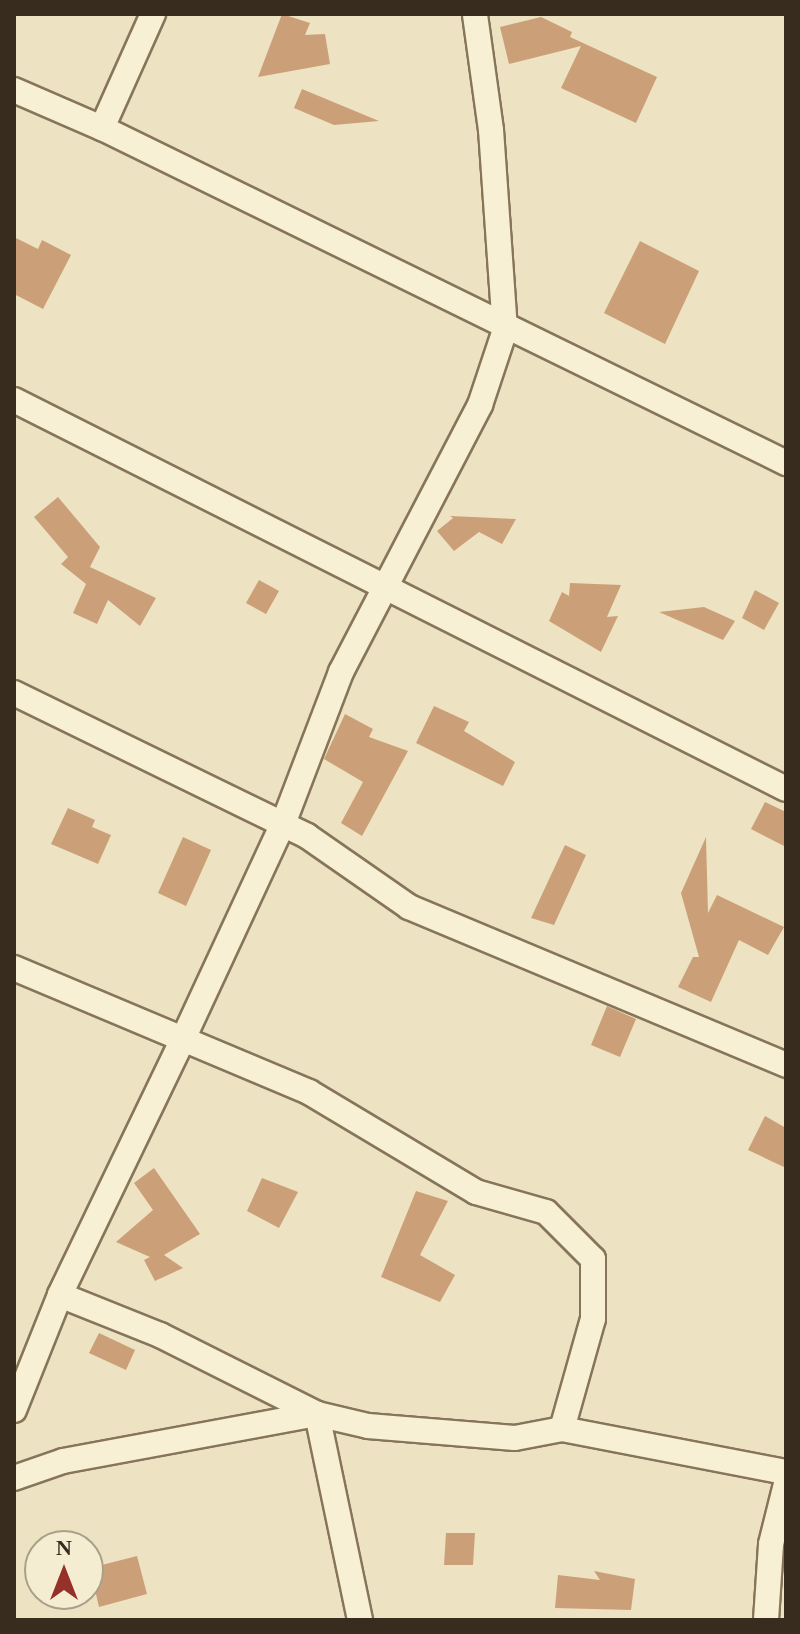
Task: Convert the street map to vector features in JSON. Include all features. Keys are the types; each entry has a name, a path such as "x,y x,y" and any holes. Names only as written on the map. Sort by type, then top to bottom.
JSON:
{"street":[{"path":"102,128 153,14"},
{"path":"14,1410 60,1295 283,824 341,672 480,405 505,330 491,130 475,14"},
{"path":"14,90 102,128 505,330 786,463"},
{"path":"14,400 786,789"},
{"path":"14,693 283,824 409,907 786,1065"},
{"path":"14,968 309,1092 476,1192 546,1212 593,1259 593,1319 562,1429"},
{"path":"60,1295 160,1335 317,1414 368,1426 515,1438 562,1429 786,1472"},
{"path":"14,1478 63,1461 317,1414"},
{"path":"317,1414 360,1620"},
{"path":"766,1620 771,1544 786,1484"}],"building":[{"path":"282,14 310,23 305,35 325,34 330,64 258,77"},
{"path":"541,17 572,32 570,37 657,77 636,123 561,88 581,46 509,64 500,27"},
{"path":"302,89 379,121 334,125 294,108"},
{"path":"14,237 38,249 42,240 71,255 43,309 14,294"},
{"path":"640,241 699,271 665,344 604,313"},
{"path":"58,497 100,547 90,567 156,598 140,626 108,600 97,624 73,613 86,584 61,564 68,557 34,517"},
{"path":"450,516 516,519 502,544 479,532 454,551 437,531 453,518"},
{"path":"259,580 279,591 266,614 246,603"},
{"path":"570,583 621,585 607,617 618,616 601,652 549,621 562,592 569,596"},
{"path":"755,590 779,603 764,630 742,618"},
{"path":"704,607 735,621 723,640 659,612"},
{"path":"434,706 469,722 464,731 515,762 503,786 416,743"},
{"path":"345,714 373,729 369,737 408,751 362,836 341,823 363,782 324,759"},
{"path":"765,802 786,812 786,847 751,829"},
{"path":"68,808 95,820 92,827 111,835 98,864 51,844"},
{"path":"183,837 211,850 186,906 158,893"},
{"path":"706,837 708,913 717,895 784,927 768,955 739,940 711,1002 678,987 693,957 699,957 681,893"},
{"path":"565,845 586,855 554,925 531,918"},
{"path":"607,1006 636,1019 620,1057 591,1045"},
{"path":"765,1116 786,1128 786,1168 748,1150"},
{"path":"154,1168 200,1234 164,1255 183,1268 155,1281 144,1260 150,1257 116,1242 153,1210 134,1183"},
{"path":"262,1178 298,1192 279,1228 247,1211"},
{"path":"416,1191 448,1201 420,1255 455,1275 440,1302 381,1277"},
{"path":"99,1333 135,1350 126,1370 89,1353"},
{"path":"446,1533 475,1533 473,1565 444,1565"},
{"path":"137,1556 147,1594 104,1606 104,1564"},
{"path":"594,1571 635,1579 631,1610 555,1608 558,1575 600,1580"}]}
